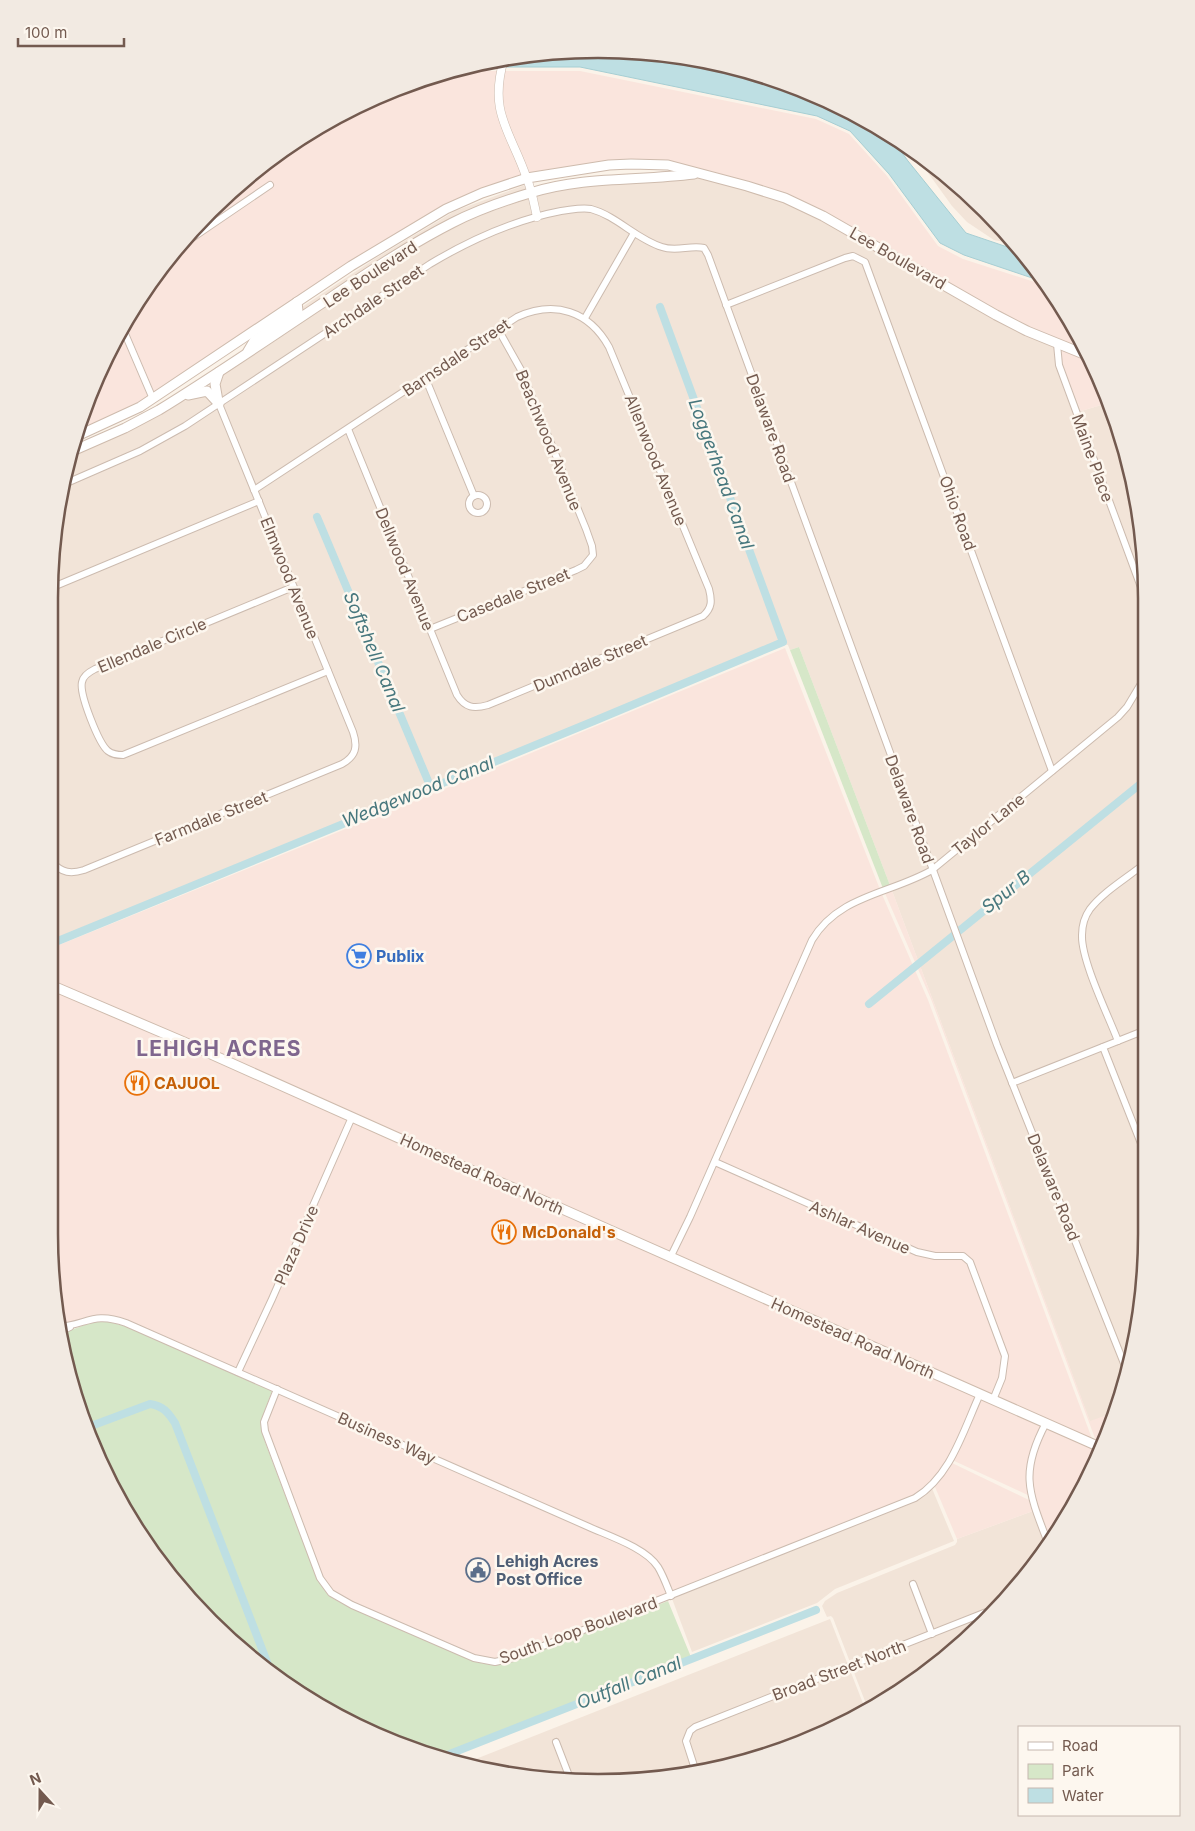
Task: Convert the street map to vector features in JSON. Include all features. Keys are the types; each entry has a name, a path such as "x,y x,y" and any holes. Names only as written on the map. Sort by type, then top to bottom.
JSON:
{"main road":[{"name":"Lee Boulevard","path":"83,433 120,417 153,399 351,266 446,209 482,193 527,178 631,164 668,165 699,173 765,192 815,212 996,315 1078,352"},
{"name":"Lee Boulevard","path":"79,449 125,428 181,397 360,278 452,223 486,208 531,192 572,183 632,177 669,177 699,173"},
{"path":"247,354 254,341 298,311 297,302"},
{"path":"219,372 215,380 215,388 219,404"},
{"path":"181,397 204,391 210,394 219,404"},
{"path":"153,399 159,410"},
{"name":"Homestead Road North","path":"58,988 1094,1444"}],"street":[{"path":"502,66 499,76 498,104 500,114 527,178 537,217"},
{"path":"200,233 270,185"},
{"name":"Archdale Street","path":"71,481 140,451 185,426 454,249 482,236 537,217 576,209 592,210 608,217 652,243 670,249 704,248"},
{"path":"585,318 634,233"},
{"name":"Delaware Road","path":"704,248 1012,1083 1122,1359"},
{"name":"Ohio Road","path":"726,305 845,258 853,256 860,258 868,267 1052,771"},
{"name":"Barnsdale Street","path":"254,490 517,317 537,310 554,309 575,313 585,318"},
{"name":"Allenwood Avenue","path":"585,318 604,338 622,377 709,590 712,600 710,610"},
{"name":"Beachwood Avenue","path":"498,329 521,370 586,529 593,555"},
{"path":"126,335 153,399"},
{"name":"Maine Place","path":"1057,344 1059,365 1137,576"},
{"path":"425,377 474,496"},
{"name":"Elmwood Avenue","path":"219,404 353,732 356,752"},
{"name":"Dellwood Avenue","path":"348,429 457,695 467,707"},
{"path":"58,585 259,501"},
{"name":"Casedale Street","path":"430,629 576,570 584,566 593,555"},
{"name":"Ellendale Circle","path":"293,587 95,668 82,681 82,691 89,712 108,751 123,755 328,671"},
{"name":"Dunndale Street","path":"467,707 480,708 488,705 703,616 710,610"},
{"name":"Taylor Lane","path":"715,1162 771,1032 818,931 833,915 854,902 918,878 932,870 1127,708 1138,688"},
{"name":"Farmdale Street","path":"58,868 61,871 74,873 84,870 342,764 351,759 356,752"},
{"path":"1118,1041 1086,958 1082,935 1086,916 1090,909 1138,869"},
{"path":"1012,1083 1138,1033"},
{"path":"1103,1047 1138,1136"},
{"name":"Plaza Drive","path":"238,1372 352,1117"},
{"path":"670,1258 715,1162"},
{"name":"Ashlar Avenue","path":"715,1162 917,1252 934,1256 963,1256 974,1269 1005,1356 1002,1378 993,1400"},
{"name":"Business Way","path":"66,1325 95,1318 117,1320 589,1527 637,1550 652,1560 658,1567 671,1596"},
{"name":"Business Way","path":"66,1329 80,1322"},
{"name":"South Loop Boulevard","path":"277,1389 264,1422 268,1440 320,1578 331,1593 340,1599 486,1662 513,1658 902,1505 923,1493 937,1480 949,1462 980,1394"},
{"path":"1045,1535 1032,1498 1029,1477 1034,1449 1046,1423"},
{"path":"912,1584 932,1634"},
{"name":"Broad Street North","path":"693,1765 687,1747 688,1737 695,1727 979,1615"},
{"path":"556,1742 568,1772"}],"shaded area":[{"path":"479,71 497,71 494,86 497,115 522,175 481,189 444,205 349,263 138,403 85,427 113,359 149,297 192,241 241,192 297,149 359,113 424,86"},
{"path":"505,71 580,71 816,119 849,134 887,176 938,246 963,259 1036,282 1075,347 1029,327 998,311 858,229 785,195 702,169 669,161 608,161 529,173 504,114 502,86"},
{"path":"925,168 954,192 1004,242 994,240 967,222 952,206"},
{"path":"699,177 764,195 805,211 1026,335 1055,348 1081,411 1101,405 1109,424 1127,492 1133,527 1138,598 1138,1234 1133,1304 1119,1373 1105,1416 1090,1422 799,647 790,650 788,645 784,644 479,771 320,832 58,938 59,562 62,527 77,453 126,432 183,401 205,395 217,409 223,407 219,381 222,375 362,282 426,242 468,220 529,198 535,221 542,219 536,195 573,187 633,181 669,181"},
{"path":"525,185 527,189 450,219 301,313 302,307 376,258 455,211"},
{"path":"1055,348 1081,358 1096,391 1101,405 1081,411"},
{"path":"785,648 881,892 928,1000 1094,1444 1065,1504 1045,1535 1032,1497 950,1459 923,1493 513,1658 486,1661 352,1605 325,1586 264,1422 276,1389 105,1318 66,1328 62,1304 58,1234 59,945"},
{"path":"320,832 322,835 58,941 58,938"},
{"path":"891,888 1090,1421 1106,1416 1096,1440 931,999 884,891"},
{"path":"952,1463 1029,1500 1033,1511 957,1539 935,1487"},
{"path":"931,1486 954,1541 835,1589 817,1603 692,1652 671,1596"},
{"path":"1033,1511 1043,1538 1003,1590 954,1639 926,1662 865,1702 833,1618 831,1616 827,1617 822,1606 825,1601 837,1593 955,1545 957,1539"},
{"path":"830,1619 863,1704 836,1718 771,1745 703,1763 668,1769 598,1774 527,1769 475,1759"}],"green space":[{"path":"799,647 891,888 884,891 790,650"},
{"path":"96,1321 105,1321 125,1326 272,1391 261,1421 265,1442 317,1579 329,1596 339,1602 473,1661 493,1664 514,1661 668,1601 691,1657 447,1752 424,1745 359,1718 327,1701 269,1662 216,1615 169,1562 130,1504 113,1472 86,1407 67,1332"}],"water":[{"path":"598,58 668,62 737,76 771,86 804,99 868,130 901,151 966,233 1008,247 1033,278 964,255 940,243 889,174 850,131 817,116 580,67 498,67 562,59"}],"waterway":[{"name":"Wedgewood Canal","path":"58,941 783,642 660,307"},
{"name":"Softshell Canal","path":"317,517 431,788"},
{"name":"Spur B","path":"869,1004 1138,786"},
{"path":"93,1425 150,1404 162,1408 170,1416 175,1423 266,1660"},
{"name":"Outfall Canal","path":"452,1753 816,1610"}],"place":[{"name":"Publix","path":"359,956"},
{"name":"CAJUOL","path":"137,1083"},
{"name":"McDonald's","path":"504,1232"},
{"name":"Lehigh Acres Post Office","path":"478,1570"}],"district":[{"name":"LEHIGH ACRES","path":"219,1049"}],"water label":[{"name":"Loggerhead Canal","path":"721,474"}]}
